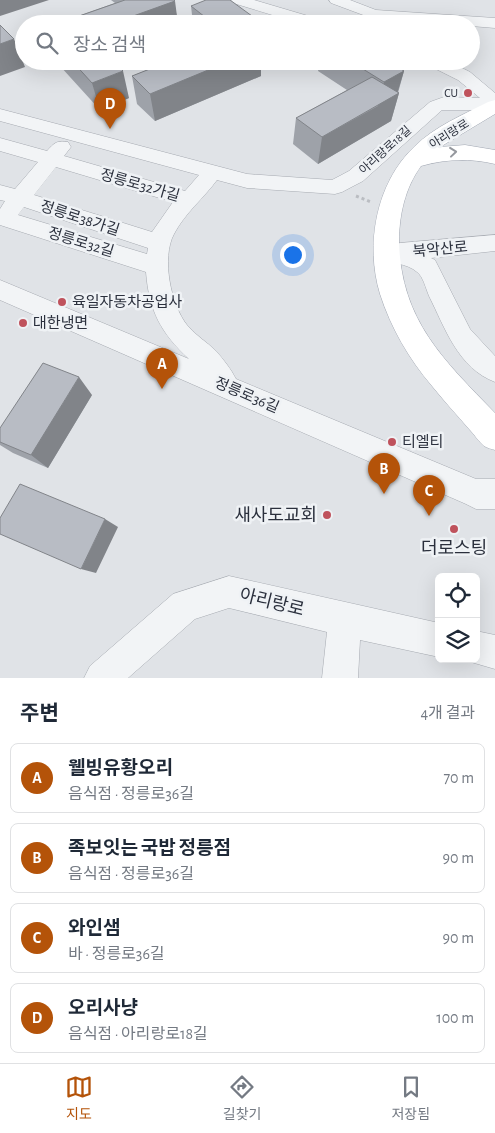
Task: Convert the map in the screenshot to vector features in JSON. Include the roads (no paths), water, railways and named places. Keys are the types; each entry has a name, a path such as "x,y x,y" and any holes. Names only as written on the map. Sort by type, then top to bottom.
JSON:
{"main road":[{"name":"아리랑로","path":"495,104 440,137 422,151 412,162 399,183 390,210 385,254 388,278 394,299 416,346 495,435"},
{"path":"412,162 450,152 475,152 495,157"}],"street":[{"path":"238,0 289,15"},
{"path":"342,1 374,14 389,15"},
{"path":"431,3 454,15"},
{"path":"480,22 495,23"},
{"path":"452,70 464,76 495,104"},
{"name":"아리랑로18길","path":"212,172 247,181 335,187 356,176 436,106 444,103 495,104"},
{"path":"0,115 212,172 196,193 188,200"},
{"path":"10,195 52,159 72,134"},
{"name":"정릉로32가길","path":"0,144 188,200"},
{"name":"정릉로32길","path":"10,195 1,219 159,255"},
{"name":"정릉로38가길","path":"10,195 159,255"},
{"name":"정릉로32가길","path":"159,255 162,234 181,206 188,200"},
{"name":"북악산로","path":"385,254 495,243"},
{"path":"385,254 410,258 427,266 461,337 482,361 495,370"},
{"path":"159,255 159,288 166,314 179,334 207,359 227,387"},
{"name":"정릉로36길","path":"0,290 476,494 495,494"},
{"name":"아리랑로","path":"102,678 185,606 229,592 435,639"},
{"path":"340,678 345,620"},
{"path":"480,649 495,652"}],"place":[{"name":"CU","path":"468,93"},
{"name":"오리사냥","path":"110,129"},
{"name":"육일자동차공업사","path":"62,302"},
{"name":"대한냉면","path":"23,323"},
{"name":"웰빙유황오리","path":"162,389"},
{"name":"티엘티","path":"392,442"},
{"name":"족보잇는 국밥 정릉점","path":"384,494"},
{"name":"새사도교회","path":"327,515"},
{"name":"와인샘","path":"429,516"},
{"name":"더로스팅","path":"454,529"}]}
